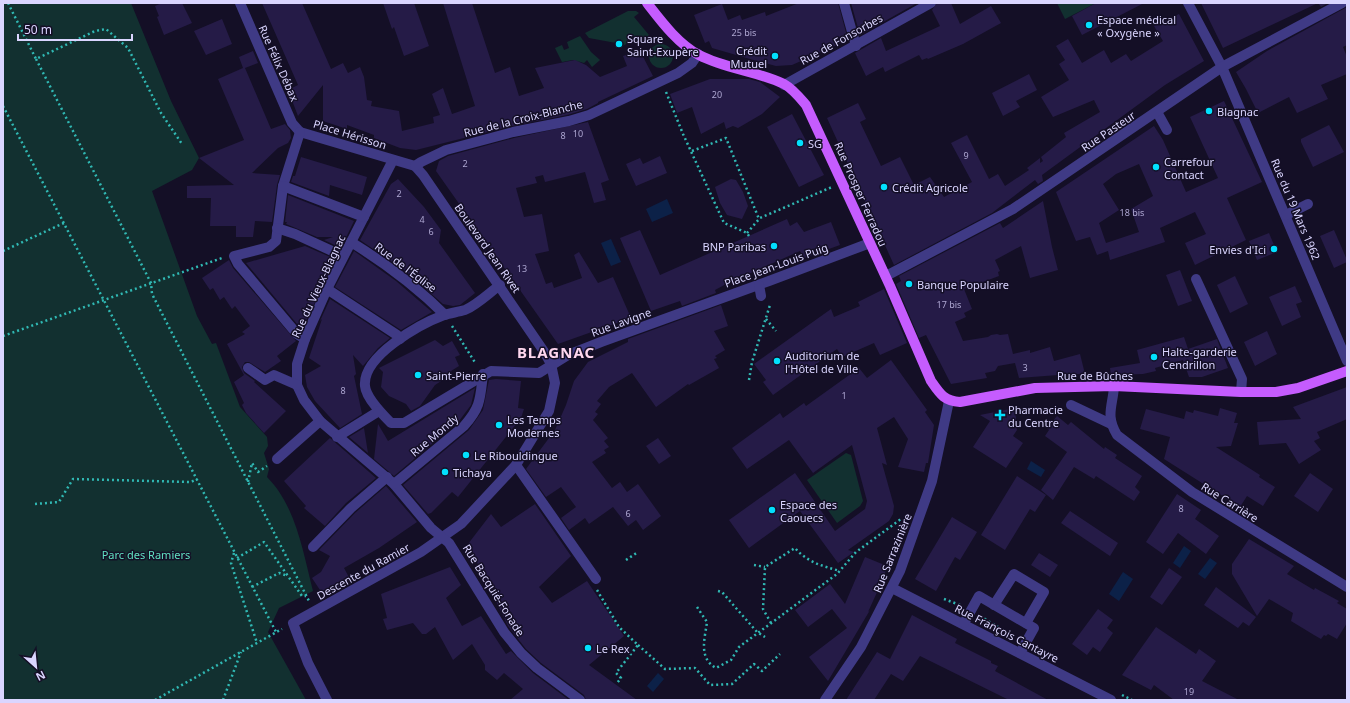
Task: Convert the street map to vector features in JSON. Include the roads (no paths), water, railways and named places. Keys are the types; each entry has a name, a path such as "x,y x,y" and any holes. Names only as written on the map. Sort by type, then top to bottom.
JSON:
{"main road":[{"name":"Rue Prosper Ferradou","path":"647,3 675,35 698,54 784,85 796,93 813,117 886,276 932,381 939,393 950,401"},
{"name":"Rue de Bûches","path":"950,401 960,402 1035,388 1114,386 1241,392 1276,392 1298,388 1347,371"}],"street":[{"name":"Rue Félix Débax","path":"240,3 292,123 300,132"},
{"path":"844,3 856,46"},
{"name":"Rue de Fonsorbes","path":"784,85 931,3"},
{"name":"Rue du 19 Mars 1962","path":"1188,3 1222,67 1347,361"},
{"name":"Rue Pasteur","path":"886,276 1013,209 1222,67 1342,3"},
{"name":"Rue de la Croix-Blanche","path":"415,166 420,162 446,150 513,132 569,121 589,114 678,73 692,63 698,54"},
{"path":"1157,112 1167,130"},
{"name":"Place Hérisson","path":"300,132 393,160"},
{"path":"300,132 282,186 276,241 269,247 234,256 238,264 297,334 305,339"},
{"path":"393,160 415,166"},
{"name":"Rue du Vieux-Blagnac","path":"393,160 343,256 305,339 297,364 297,385 304,400 320,421 390,481 431,528 443,538"},
{"name":"Boulevard Jean Rivet","path":"415,166 423,175 500,285 551,364"},
{"path":"282,186 364,217"},
{"path":"1286,215 1308,204"},
{"path":"277,228 295,234 343,256"},
{"name":"Rue de l'Église","path":"350,242 382,261 424,294 445,315"},
{"name":"Place Jean-Louis Puig","path":"700,305 764,283 870,242"},
{"path":"1196,279 1242,379 1241,392"},
{"path":"761,296 764,283"},
{"path":"483,374 458,392 404,423 391,423 379,411 365,388 365,377 379,354 400,339 445,315 466,309 500,285"},
{"path":"327,289 397,335 400,339"},
{"name":"Rue Lavigne","path":"483,374 491,371 539,373 551,364 601,342 700,305"},
{"name":"Descente du Ramier","path":"327,700 308,663 293,623 443,538 462,524 516,465 549,411 555,383 551,364"},
{"path":"248,368 265,380 274,375 297,385"},
{"name":"Rue Mondy","path":"313,548 351,508 464,426 474,415 479,405 483,374"},
{"path":"1110,424 1110,406 1114,386"},
{"name":"Rue Sarrazinière","path":"825,700 861,647 892,588 918,522 932,481 950,401"},
{"name":"Rue Carrière","path":"1070,405 1110,424 1117,435 1192,492 1347,587"},
{"path":"337,437 379,411"},
{"path":"277,459 320,421"},
{"path":"516,465 596,579"},
{"name":"Rue Bacquié-Fonade","path":"443,538 449,543 459,557 504,632 521,653 537,668 580,700"},
{"path":"994,605 1014,574 1044,592 1026,623"},
{"name":"Rue François Cantayre","path":"892,588 1020,652 1111,700"},
{"path":"964,624 979,596 1034,628 1020,652"}],"water":[{"path":"667,199 673,213 652,222 646,209"},
{"path":"611,239 621,262 611,266 601,243"},
{"path":"1031,461 1045,470 1041,477 1027,469"},
{"path":"1184,546 1191,551 1180,568 1173,563"},
{"path":"1210,558 1217,563 1205,579 1198,574"},
{"path":"1123,572 1133,579 1119,601 1109,594"},
{"path":"658,673 664,679 653,692 647,686"}],"place":[{"name":"Espace médical « Oxygène »","path":"1089,25"},
{"name":"Square Saint-Exupère","path":"619,44"},
{"name":"Crédit Mutuel","path":"775,56"},
{"name":"Blagnac","path":"1209,111"},
{"name":"SG","path":"800,143"},
{"name":"Carrefour Contact","path":"1156,167"},
{"name":"Crédit Agricole","path":"884,187"},
{"name":"BNP Paribas","path":"774,246"},
{"name":"Envies d'Ici","path":"1274,249"},
{"name":"Banque Populaire","path":"909,284"},
{"name":"Halte-garderie Cendrillon","path":"1154,357"},
{"name":"Auditorium de l'Hôtel de Ville","path":"777,361"},
{"name":"Saint-Pierre","path":"418,375"},
{"name":"Pharmacie du Centre","path":"1000,415"},
{"name":"Les Temps Modernes","path":"499,425"},
{"name":"Le Ribouldingue","path":"466,455"},
{"name":"Tichaya","path":"445,472"},
{"name":"Espace des Caouecs","path":"772,510"},
{"name":"Le Rex","path":"588,648"}],"district":[{"name":"BLAGNAC","path":"556,352"}],"park label":[{"name":"Parc des Ramiers","path":"146,554"}]}
